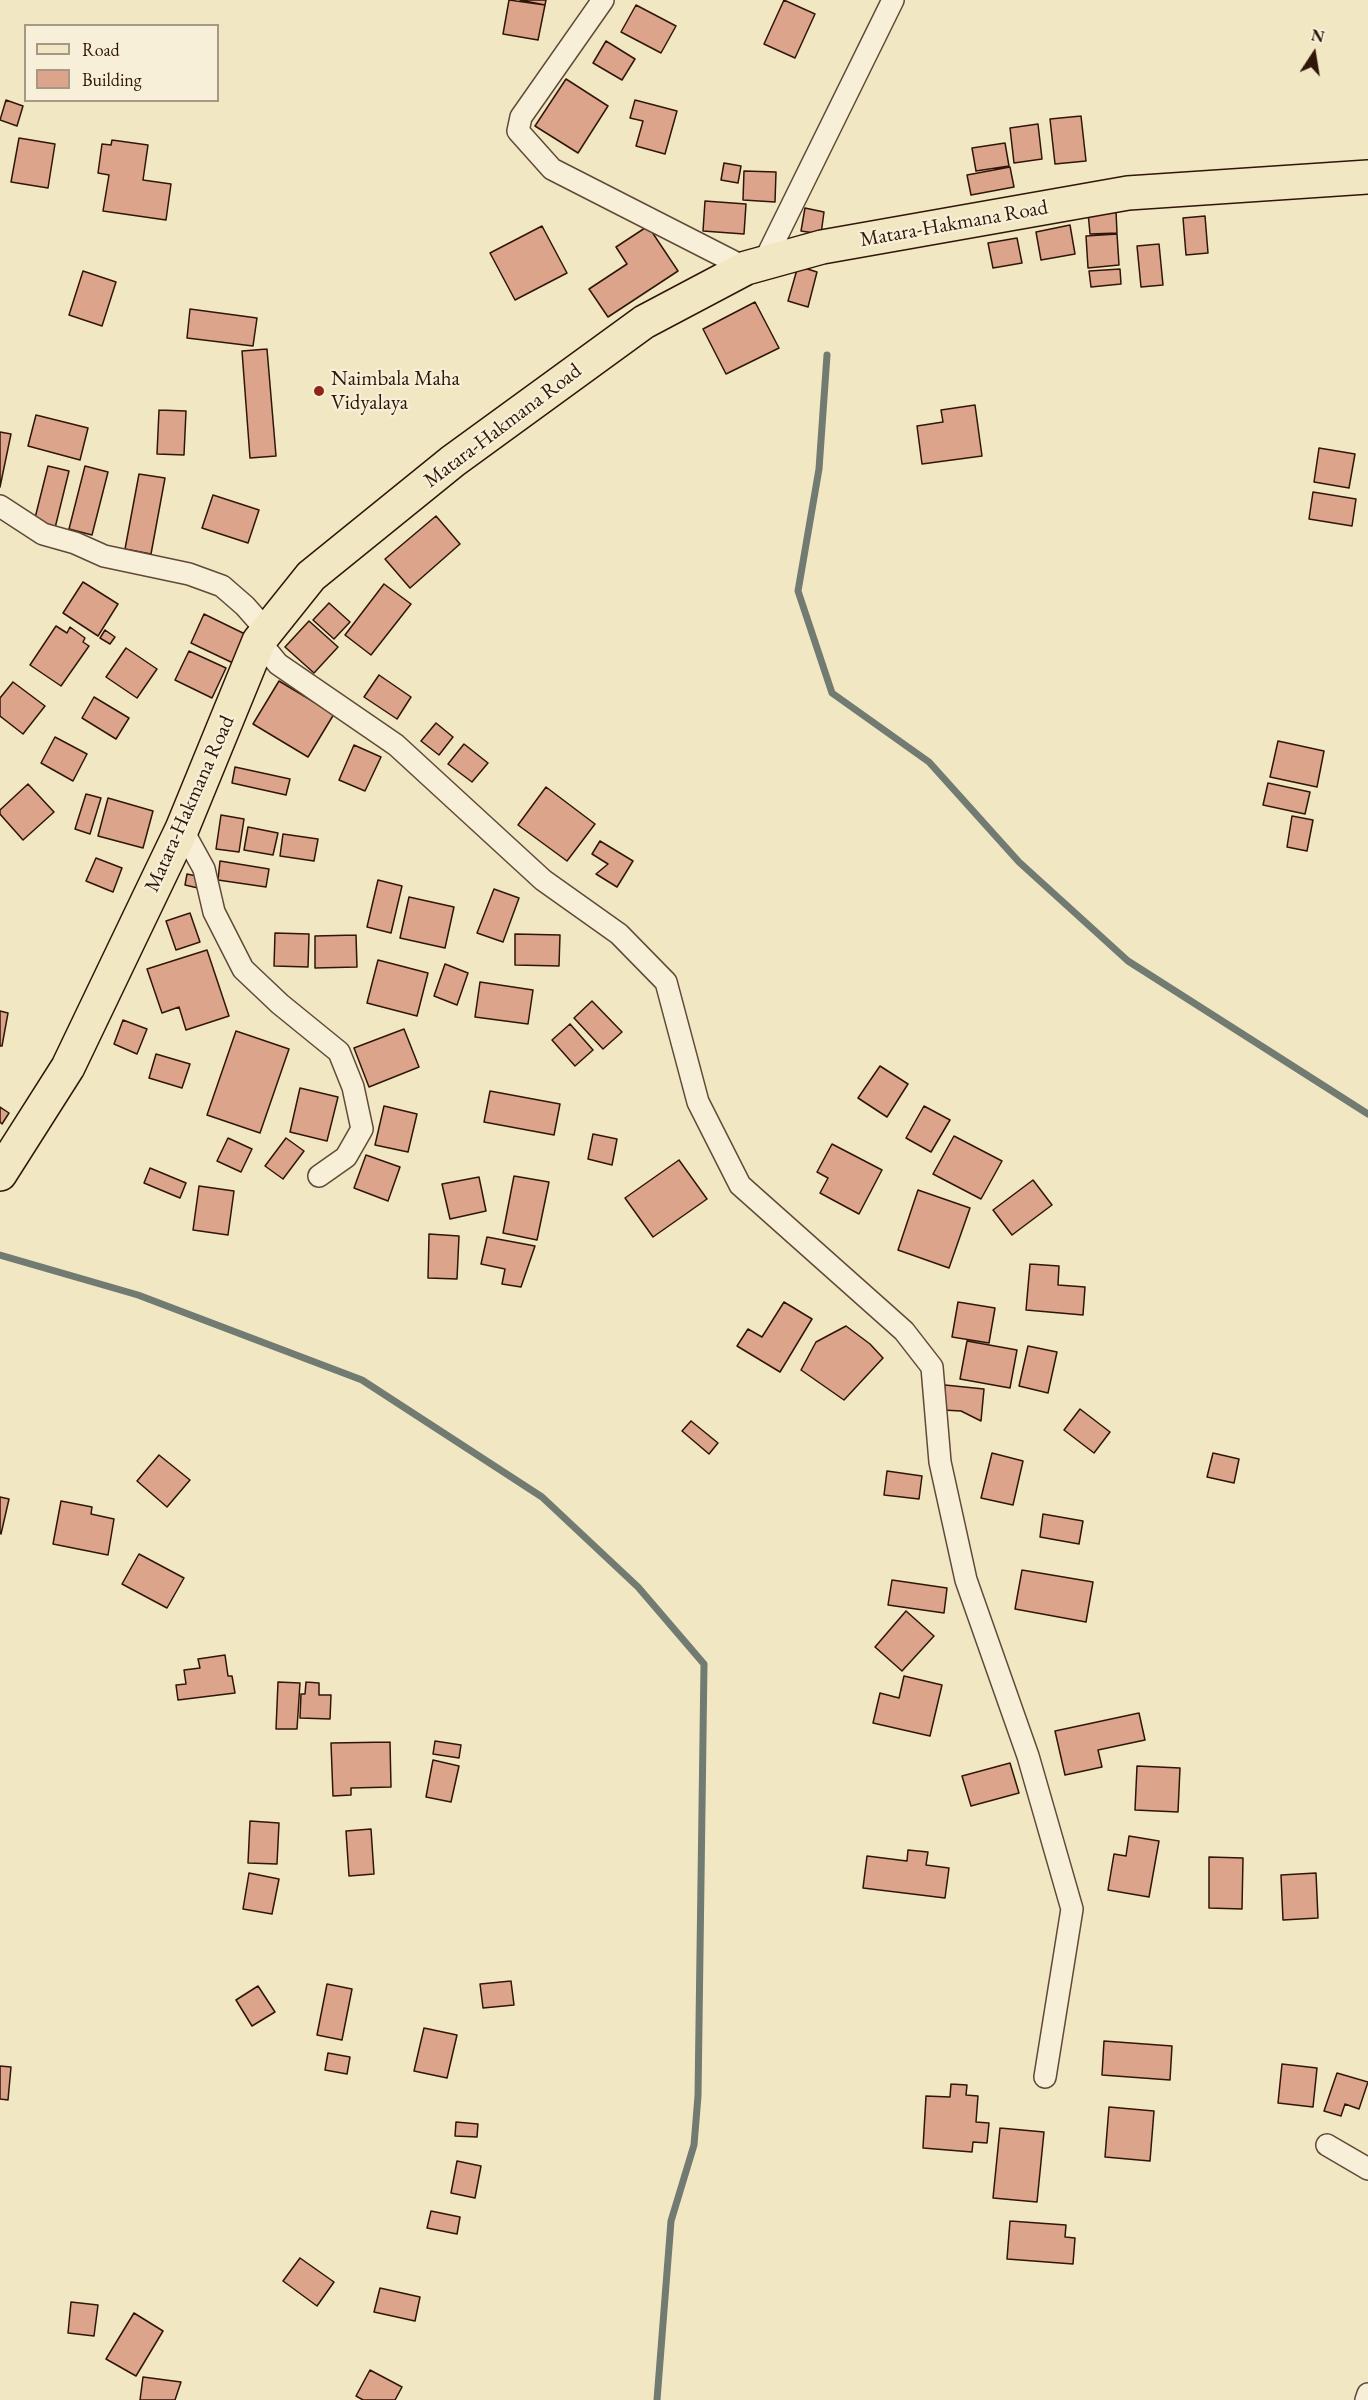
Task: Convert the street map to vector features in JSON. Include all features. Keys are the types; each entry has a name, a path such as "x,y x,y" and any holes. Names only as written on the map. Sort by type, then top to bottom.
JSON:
{"main road":[{"name":"Matara-Hakmana Road","path":"0,1174 68,1067 182,829 263,636 311,576 453,461 644,322 755,266 822,247 1128,193 1368,177"}],"street":[{"path":"603,0 521,117 518,131 552,169 755,266 893,0"},
{"path":"0,506 44,534 75,543 104,556 189,574 222,586 245,606 278,664 396,745 543,880 619,934 666,982 698,1102 740,1185 904,1331 932,1367 940,1462 966,1580 1028,1756 1072,1910 1045,2077"},
{"path":"182,829 204,869 214,912 243,969 280,1004 339,1052 353,1087 362,1129 346,1157 319,1176"},
{"path":"1327,2145 1368,2169"},
{"path":"1366,2400 1368,2394"}],"building":[{"path":"509,0 545,5 538,40 503,34"},
{"path":"520,0 546,0 545,5"},
{"path":"784,0 815,14 795,58 764,44"},
{"path":"636,5 676,26 661,53 621,32"},
{"path":"606,41 635,59 622,80 593,63"},
{"path":"566,79 608,106 578,153 535,126"},
{"path":"6,100 23,106 17,126 0,120"},
{"path":"635,100 677,111 665,154 636,146 643,121 630,118"},
{"path":"1081,116 1086,161 1055,164 1050,119"},
{"path":"1038,124 1042,159 1014,163 1010,128"},
{"path":"19,138 55,144 48,188 11,182"},
{"path":"112,140 148,145 143,180 171,184 166,220 103,211 109,175 98,173 102,144 111,145"},
{"path":"1005,143 1009,166 976,171 972,148"},
{"path":"724,163 741,166 738,183 721,180"},
{"path":"1010,167 1014,187 971,195 967,175"},
{"path":"744,171 776,172 775,202 743,200"},
{"path":"705,201 746,204 744,234 703,231"},
{"path":"805,208 824,212 821,234 801,231"},
{"path":"1116,211 1117,233 1090,234 1088,212"},
{"path":"1205,216 1208,253 1186,255 1183,218"},
{"path":"1070,225 1075,254 1041,260 1036,232"},
{"path":"542,226 567,273 515,300 490,253"},
{"path":"648,226 678,271 608,317 589,289 627,264 616,247"},
{"path":"1117,234 1119,265 1088,268 1086,236"},
{"path":"1017,238 1022,263 993,268 988,243"},
{"path":"1159,244 1163,285 1141,287 1137,246"},
{"path":"798,266 817,272 808,307 788,301"},
{"path":"1120,269 1121,284 1091,287 1089,271"},
{"path":"83,271 116,282 102,326 69,315"},
{"path":"755,302 779,348 726,374 703,329"},
{"path":"190,309 257,318 253,346 187,338"},
{"path":"267,349 276,456 250,458 242,351"},
{"path":"975,405 982,456 922,464 917,426 943,422 941,410"},
{"path":"159,410 186,411 184,455 157,454"},
{"path":"36,415 88,428 80,460 28,446"},
{"path":"0,432 11,434 0,487"},
{"path":"1319,448 1355,454 1349,488 1314,482"},
{"path":"48,466 69,471 55,528 34,522"},
{"path":"85,466 108,472 92,535 69,529"},
{"path":"139,474 165,478 151,554 125,549"},
{"path":"1313,492 1356,499 1352,526 1309,519"},
{"path":"213,495 259,510 248,543 202,528"},
{"path":"436,516 460,544 410,588 385,559"},
{"path":"83,582 118,604 98,636 63,613"},
{"path":"384,584 411,604 371,655 345,635"},
{"path":"329,603 350,622 334,639 313,620"},
{"path":"204,614 247,635 233,663 191,643"},
{"path":"309,621 338,647 314,673 285,647"},
{"path":"56,626 67,633 70,627 85,638 83,642 89,646 61,686 30,665"},
{"path":"105,630 115,637 110,644 100,638"},
{"path":"126,648 157,669 137,698 106,677"},
{"path":"189,651 226,668 212,698 175,680"},
{"path":"379,675 411,697 397,719 364,697"},
{"path":"279,681 334,714 308,757 253,724"},
{"path":"13,682 45,706 23,734 0,716 0,698"},
{"path":"94,697 129,718 116,739 82,718"},
{"path":"436,723 453,737 439,755 421,741"},
{"path":"55,737 87,754 73,781 41,763"},
{"path":"1278,741 1324,751 1317,787 1270,777"},
{"path":"464,744 488,763 472,782 448,764"},
{"path":"354,745 381,757 365,791 339,780"},
{"path":"235,767 290,779 286,795 232,783"},
{"path":"1268,783 1310,792 1305,814 1263,805"},
{"path":"28,784 54,812 23,840 0,814 0,810"},
{"path":"546,787 595,824 567,861 518,825"},
{"path":"86,794 101,798 90,834 75,829"},
{"path":"108,798 153,811 143,848 98,836"},
{"path":"221,815 244,819 239,852 216,849"},
{"path":"1292,816 1313,820 1307,851 1287,847"},
{"path":"248,827 278,833 273,855 244,850"},
{"path":"283,834 318,839 314,861 280,856"},
{"path":"600,841 633,861 617,887 596,874 608,864 592,854"},
{"path":"96,858 122,868 113,892 86,881"},
{"path":"220,861 269,869 266,887 218,880"},
{"path":"187,874 201,877 198,888 185,885"},
{"path":"378,880 402,886 391,933 367,927"},
{"path":"494,889 519,898 503,942 477,933"},
{"path":"409,897 454,907 445,948 400,938"},
{"path":"190,913 200,942 176,950 166,921"},
{"path":"275,933 309,934 308,967 274,966"},
{"path":"515,934 560,935 559,966 515,965"},
{"path":"356,935 357,967 315,968 315,936"},
{"path":"207,950 229,1016 186,1030 179,1007 162,1013 147,969"},
{"path":"378,960 428,973 417,1016 367,1003"},
{"path":"445,964 468,973 457,1005 434,996"},
{"path":"480,982 533,990 528,1024 475,1017"},
{"path":"592,1001 622,1032 603,1049 574,1018"},
{"path":"0,1011 8,1013 2,1046 0,1046"},
{"path":"123,1020 147,1029 137,1054 114,1044"},
{"path":"570,1024 593,1050 575,1066 552,1040"},
{"path":"404,1029 419,1067 369,1087 354,1048"},
{"path":"236,1031 289,1049 260,1133 207,1115"},
{"path":"156,1054 190,1064 182,1088 149,1078"},
{"path":"880,1066 908,1084 887,1117 858,1098"},
{"path":"300,1088 338,1097 327,1141 290,1132"},
{"path":"490,1091 560,1104 554,1135 484,1122"},
{"path":"384,1106 417,1114 408,1152 375,1145"},
{"path":"924,1106 950,1120 931,1152 906,1138"},
{"path":"0,1107 9,1113 2,1124 0,1122"},
{"path":"593,1134 617,1139 612,1165 588,1159"},
{"path":"954,1136 1002,1161 981,1199 933,1174"},
{"path":"228,1138 252,1149 241,1172 217,1161"},
{"path":"286,1138 304,1151 283,1179 265,1166"},
{"path":"832,1144 882,1170 859,1214 820,1193 828,1178 817,1172"},
{"path":"366,1155 400,1167 388,1201 354,1188"},
{"path":"679,1160 707,1199 653,1237 625,1198"},
{"path":"150,1168 186,1183 180,1198 144,1183"},
{"path":"514,1176 549,1182 537,1240 503,1233"},
{"path":"479,1177 486,1211 450,1219 442,1184"},
{"path":"1033,1180 1052,1205 1012,1235 993,1210"},
{"path":"199,1186 234,1191 228,1235 193,1230"},
{"path":"918,1190 970,1208 949,1268 898,1250"},
{"path":"429,1234 459,1236 457,1279 428,1278"},
{"path":"487,1237 535,1246 521,1287 502,1284 505,1269 481,1264"},
{"path":"1030,1264 1059,1266 1058,1285 1085,1287 1083,1315 1026,1310"},
{"path":"784,1302 812,1319 780,1372 737,1346 748,1329 762,1337"},
{"path":"958,1302 995,1308 989,1343 952,1337"},
{"path":"846,1326 870,1344 883,1358 844,1400 801,1370 816,1342"},
{"path":"967,1341 1017,1350 1010,1388 960,1379"},
{"path":"1028,1346 1057,1352 1048,1393 1019,1386"},
{"path":"945,1385 984,1389 981,1421 961,1411 943,1410"},
{"path":"1080,1409 1110,1432 1094,1453 1064,1430"},
{"path":"691,1421 718,1443 709,1454 682,1431"},
{"path":"992,1453 1023,1461 1013,1505 981,1498"},
{"path":"1213,1453 1239,1459 1234,1483 1207,1477"},
{"path":"159,1455 190,1480 167,1507 137,1481"},
{"path":"887,1471 922,1476 919,1499 884,1495"},
{"path":"0,1497 9,1499 1,1534 0,1533"},
{"path":"61,1501 92,1507 91,1514 114,1519 108,1555 53,1544"},
{"path":"1043,1514 1083,1521 1079,1544 1040,1537"},
{"path":"139,1554 184,1578 167,1608 122,1584"},
{"path":"1022,1570 1093,1582 1086,1622 1015,1609"},
{"path":"892,1580 947,1588 944,1613 888,1605"},
{"path":"906,1611 934,1636 902,1671 875,1647"},
{"path":"225,1655 228,1676 232,1676 235,1693 178,1700 176,1685 186,1684 184,1670 200,1668 198,1659"},
{"path":"904,1676 942,1685 930,1736 873,1723 880,1693 899,1698"},
{"path":"278,1682 300,1683 297,1729 276,1729"},
{"path":"306,1682 319,1683 319,1695 331,1695 330,1719 300,1718 301,1694 305,1694"},
{"path":"1139,1713 1145,1740 1098,1750 1102,1767 1065,1775 1055,1731"},
{"path":"435,1741 461,1745 459,1758 433,1754"},
{"path":"390,1742 391,1787 351,1788 351,1795 333,1796 331,1743"},
{"path":"433,1760 459,1766 451,1802 426,1797"},
{"path":"1010,1763 1019,1793 971,1806 962,1776"},
{"path":"1137,1766 1180,1768 1178,1812 1135,1810"},
{"path":"250,1821 279,1823 277,1864 248,1863"},
{"path":"371,1829 374,1874 349,1876 346,1831"},
{"path":"1129,1836 1159,1841 1149,1897 1108,1890 1114,1854 1126,1856"},
{"path":"908,1850 928,1852 926,1865 949,1868 945,1898 863,1888 867,1856 907,1861"},
{"path":"1209,1857 1243,1858 1242,1909 1209,1908"},
{"path":"249,1873 279,1879 272,1914 243,1909"},
{"path":"1316,1873 1318,1918 1283,1920 1281,1875"},
{"path":"511,1981 514,2005 483,2008 480,1984"},
{"path":"327,1984 352,1989 342,2040 317,2035"},
{"path":"258,1986 275,2012 252,2026 236,2000"},
{"path":"424,2028 457,2035 447,2078 414,2071"},
{"path":"1104,2041 1172,2046 1170,2080 1102,2075"},
{"path":"328,2053 350,2057 347,2074 325,2070"},
{"path":"1282,2064 1317,2068 1313,2107 1278,2103"},
{"path":"0,2066 11,2067 8,2100 0,2099"},
{"path":"1337,2073 1368,2082 1359,2109 1345,2104 1341,2116 1324,2111"},
{"path":"951,2084 967,2085 966,2095 978,2096 976,2122 989,2123 987,2143 973,2142 972,2152 923,2148 926,2096 950,2097"},
{"path":"1109,2107 1154,2111 1150,2161 1105,2157"},
{"path":"456,2122 478,2124 477,2137 455,2136"},
{"path":"1000,2128 1044,2132 1037,2202 993,2198"},
{"path":"457,2161 481,2166 475,2198 451,2193"},
{"path":"431,2211 460,2217 457,2234 427,2228"},
{"path":"1010,2221 1066,2225 1065,2237 1075,2238 1073,2264 1007,2259"},
{"path":"300,2258 334,2282 317,2306 283,2281"},
{"path":"380,2288 420,2297 415,2321 374,2312"},
{"path":"71,2302 98,2305 94,2336 68,2333"},
{"path":"134,2313 163,2331 136,2376 106,2359"},
{"path":"370,2370 402,2387 395,2400 363,2400 356,2396"},
{"path":"143,2377 181,2382 175,2400 140,2400"}],"waterway":[{"path":"827,355 819,469 798,591 832,693 929,762 1019,862 1128,961 1368,1114"},
{"path":"0,1255 138,1295 362,1380 542,1497 638,1587 704,1664 698,2096 694,2145 671,2221 657,2400"}],"place":[{"name":"Naimbala Maha Vidyalaya","path":"319,391"}]}
